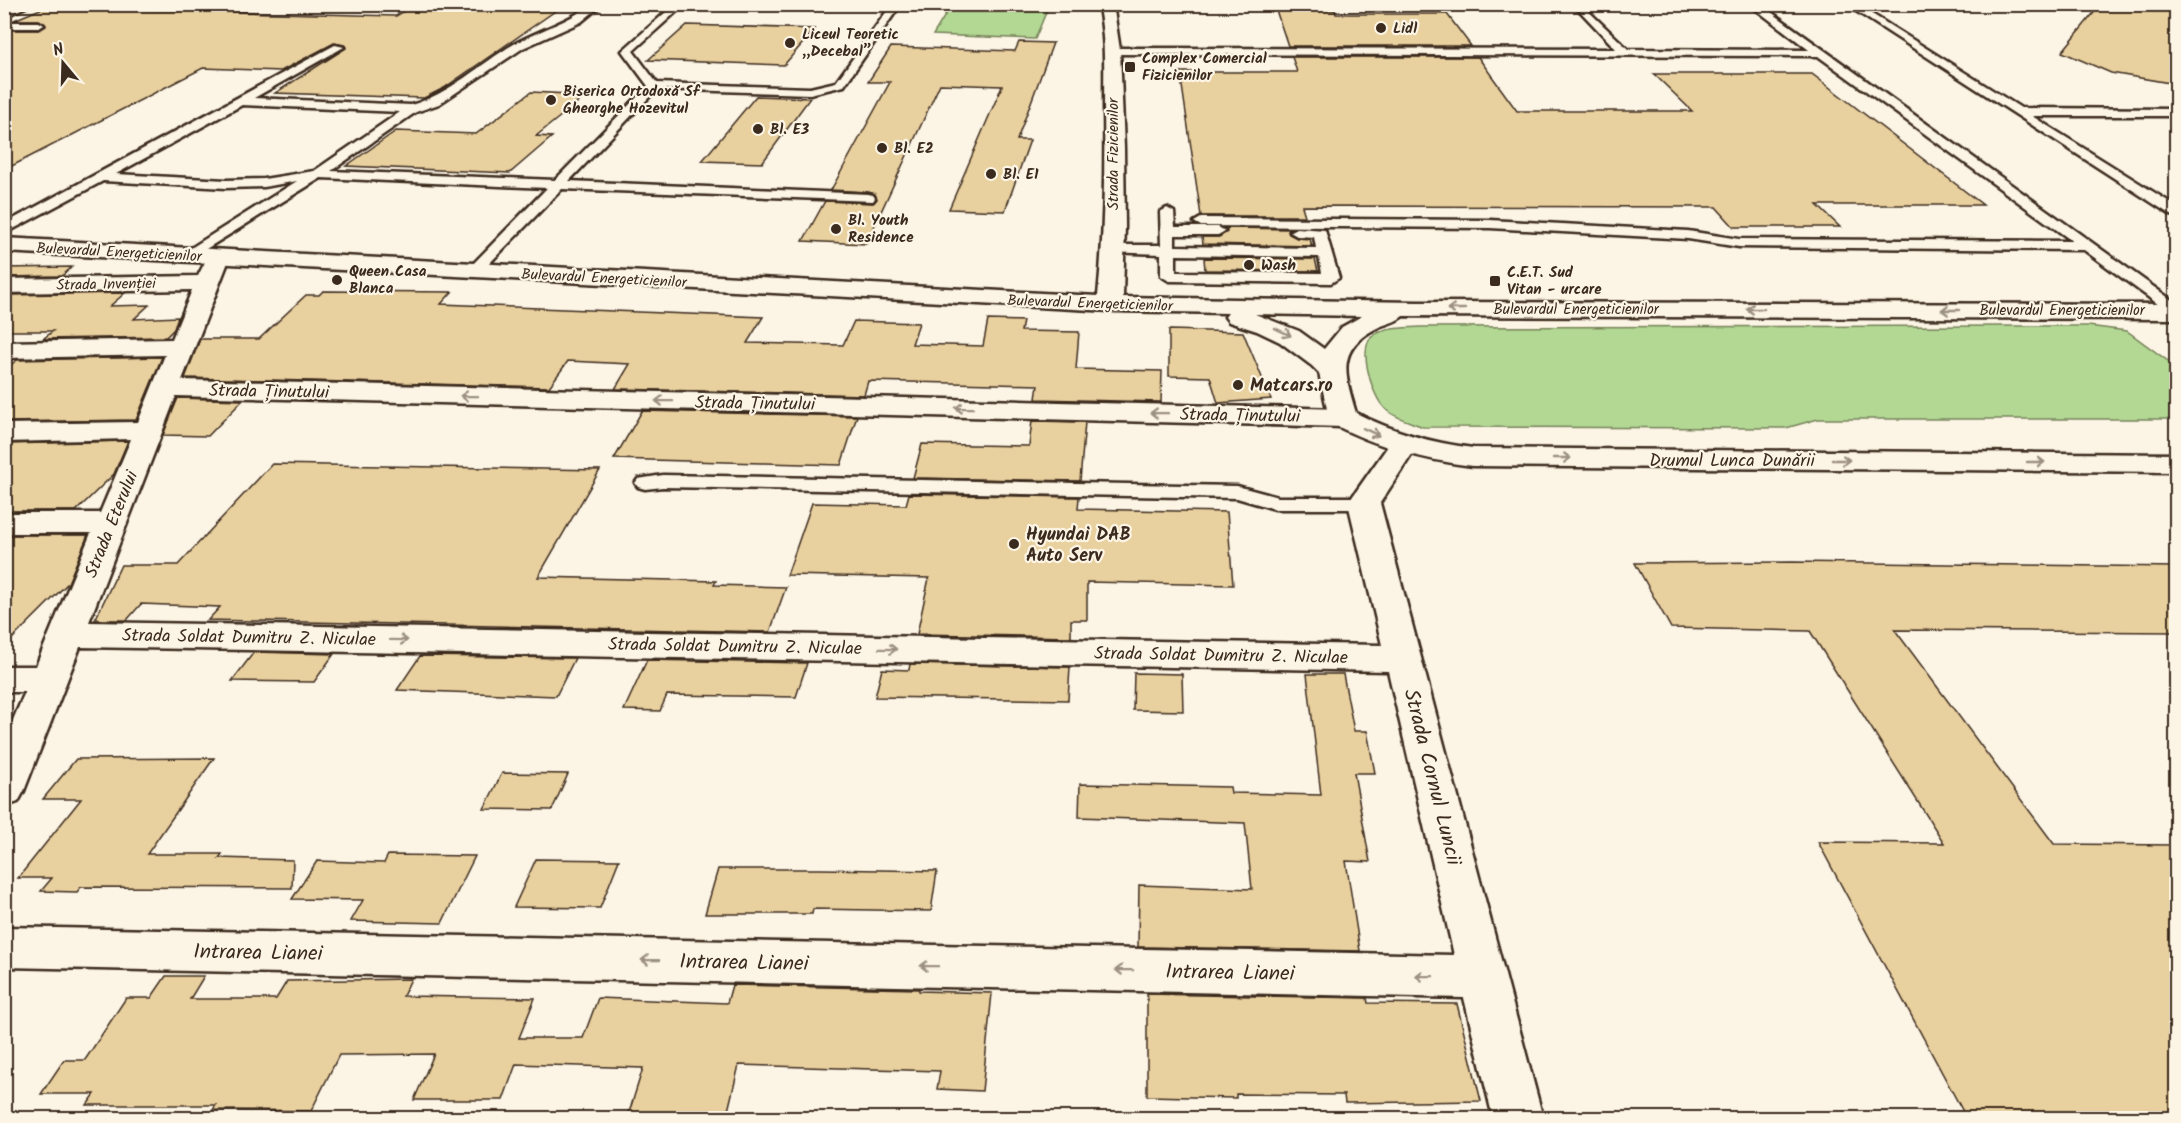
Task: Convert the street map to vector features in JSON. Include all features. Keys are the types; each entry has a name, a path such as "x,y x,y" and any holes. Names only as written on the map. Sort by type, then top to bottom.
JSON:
{"street":[{"name":"Strada Fizicienilor","path":"1105,4 1112,51 1113,249 1110,304"},
{"name":"Bulevardul Energeticienilor","path":"4,245 1187,307 2176,310"},
{"name":"Strada Eterului","path":"7,779 50,679 218,257"},
{"name":"Strada Invenției","path":"4,286 208,283"},
{"path":"1187,307 1269,325 1290,335 1313,351 1332,371"},
{"path":"1343,418 1332,371 1338,347 1356,328 1383,316 1417,309"},
{"path":"4,350 182,347"},
{"name":"Strada Ținutului","path":"166,388 1343,418"},
{"name":"Drumul Lunca Dunării","path":"1343,418 1374,434 1403,445 1473,458 2176,463"},
{"path":"4,433 149,430"},
{"path":"1364,503 1403,445"},
{"name":"Strada Cornul Luncii","path":"1364,503 1518,1119"},
{"path":"4,523 112,523"},
{"name":"Strada Soldat Dumitru Z. Niculae","path":"68,634 1403,658"},
{"path":"4,679 50,679"},
{"name":"Intrarea Lianei","path":"4,946 1483,977"}],"lane":[{"path":"4,14 28,4"},
{"path":"188,256 318,174 412,109 435,102 519,46 577,20 599,4"},
{"path":"654,86 627,51 681,4"},
{"path":"474,271 654,86 810,90 840,84 897,4"},
{"path":"1754,4 2176,310"},
{"path":"1849,4 2176,212"},
{"path":"1582,8 1625,52"},
{"path":"4,25 39,25"},
{"path":"4,230 339,47"},
{"path":"1112,51 1819,53"},
{"path":"240,101 412,109"},
{"path":"2019,112 2176,112"},
{"path":"102,177 226,184 264,183 318,174 868,198"},
{"path":"1167,212 1169,276 1331,279 1320,233 1168,231"},
{"path":"1201,222 1490,224 1688,235 1739,243 2089,246"},
{"path":"1113,249 1325,253"},
{"path":"645,483 1237,492 1275,502 1364,503"}],"green space":[{"path":"952,4 1049,5 1035,39 933,35"},
{"path":"2088,326 2127,331 2176,367 2176,419 1818,419 1786,428 1423,427 1395,416 1382,405 1370,380 1366,358 1369,340 1379,332 1420,327"}],"building":[{"path":"416,4 561,7 444,88 424,98 275,93 346,48 344,45 334,43 281,71 203,68 4,170 4,30 39,30 46,26 39,20 14,20 45,7 396,16"},
{"path":"2101,4 2176,4 2176,84 2111,73 2062,52"},
{"name":"Lidl","path":"1276,10 1335,10 1336,14 1447,14 1471,46 1288,46"},
{"path":"687,25 815,29 784,65 648,60"},
{"path":"1019,42 1053,43 1017,140 1030,140 1005,211 949,209 1002,86 940,84 866,244 803,241 825,201 873,203 877,199 875,194 868,192 831,190 890,82 868,82 891,47 1015,51"},
{"path":"1292,57 1478,57 1517,111 1692,111 1654,74 1812,74 1983,205 1817,205 1840,227 1734,227 1716,207 1302,206 1305,216 1201,216 1180,72 1297,72"},
{"path":"531,92 587,95 536,136 552,137 510,173 346,166 396,131 476,134"},
{"name":"Bl. E3","path":"756,96 810,98 762,163 702,161"},
{"name":"Wash","path":"1225,228 1291,229 1288,231 1289,234 1297,238 1310,239 1312,246 1203,244 1202,237 1219,237 1227,232"},
{"name":"Wash","path":"1204,258 1315,259 1318,271 1205,270"},
{"path":"72,267 62,276 4,277 4,268"},
{"path":"323,291 452,292 441,304 763,317 747,343 843,345 854,321 919,323 912,344 983,346 988,320 1023,321 1021,331 1079,332 1076,369 1162,371 1161,402 1036,399 1038,385 868,381 864,395 615,389 630,364 568,361 549,387 185,378 200,339 259,339 306,295 319,295"},
{"path":"125,293 110,306 149,305 134,319 178,317 174,329 166,337 43,339 53,331 4,331 4,295"},
{"path":"1169,330 1243,332 1271,399 1218,403 1210,377 1169,376"},
{"path":"162,357 136,420 4,422 4,370 17,360"},
{"path":"178,398 243,400 208,436 163,435"},
{"path":"642,411 857,416 841,465 614,459"},
{"path":"1032,421 1085,422 1080,481 913,478 922,444 1029,446"},
{"path":"128,441 114,474 76,511 4,511 4,444"},
{"path":"272,464 600,470 538,577 716,581 714,585 786,587 770,632 208,620 220,607 141,604 127,620 95,620 121,565 178,565"},
{"name":"Hyundai DAB Auto Serv","path":"909,494 1079,497 1078,509 1227,512 1233,585 1087,582 1087,620 1071,620 1071,637 917,634 929,578 787,575 812,503 906,505"},
{"path":"4,535 88,535 68,583 4,647"},
{"path":"1791,562 2176,567 2176,632 1895,630 2054,844 2176,845 2176,1119 1967,1119 1818,842 1944,843 1810,631 1671,628 1635,563"},
{"path":"254,652 334,654 314,682 232,681"},
{"path":"420,656 575,658 556,696 397,690"},
{"path":"647,660 807,663 796,697 667,695 660,711 624,710"},
{"path":"910,664 1070,667 1068,700 875,697 882,669 909,670"},
{"path":"1134,673 1182,674 1183,711 1133,710"},
{"path":"1307,674 1343,674 1354,731 1367,731 1375,773 1354,773 1370,862 1346,861 1360,951 1138,947 1139,885 1252,889 1245,823 1079,817 1080,784 1230,787 1231,793 1321,795"},
{"path":"214,758 147,854 222,854 219,858 293,860 292,888 81,887 77,892 41,891 52,878 18,878 81,799 43,799 76,759"},
{"path":"502,773 568,774 552,810 484,809"},
{"path":"388,855 475,856 442,923 351,921 363,900 292,899 317,861 384,863"},
{"path":"536,859 619,860 600,908 514,907"},
{"path":"718,869 937,871 931,911 813,909 812,914 705,914"},
{"path":"166,976 204,976 190,999 276,999 287,981 411,979 403,996 535,998 519,1038 583,1038 598,998 727,1003 732,985 992,993 982,1091 937,1089 940,1071 739,1065 726,1119 627,1119 643,1068 516,1064 503,1100 414,1100 434,1054 339,1055 311,1111 213,1110 216,1105 87,1105 95,1094 41,1094 64,1060 85,1060 126,998 151,998"},
{"path":"1147,994 1367,998 1368,1003 1457,1004 1481,1101 1345,1103 1344,1095 1236,1094 1236,1098 1147,1096"}],"place":[{"name":"Lidl","path":"1381,28"},
{"name":"Liceul Teoretic „Decebal”","path":"790,43"},
{"name":"Complex Comercial Fizicienilor","path":"1130,67"},
{"name":"Biserica Ortodoxă Sf Gheorghe Hozevitul","path":"551,100"},
{"name":"Bl. E3","path":"758,129"},
{"name":"Bl. E2","path":"882,148"},
{"name":"Bl. E1","path":"991,174"},
{"name":"Bl. Youth Residence","path":"836,229"},
{"name":"Wash","path":"1249,265"},
{"name":"Queen Casa Blanca","path":"337,280"},
{"name":"C.E.T. Sud Vitan - urcare","path":"1495,281"},
{"name":"Matcars.ro","path":"1238,385"},
{"name":"Hyundai DAB Auto Serv","path":"1014,544"}]}
